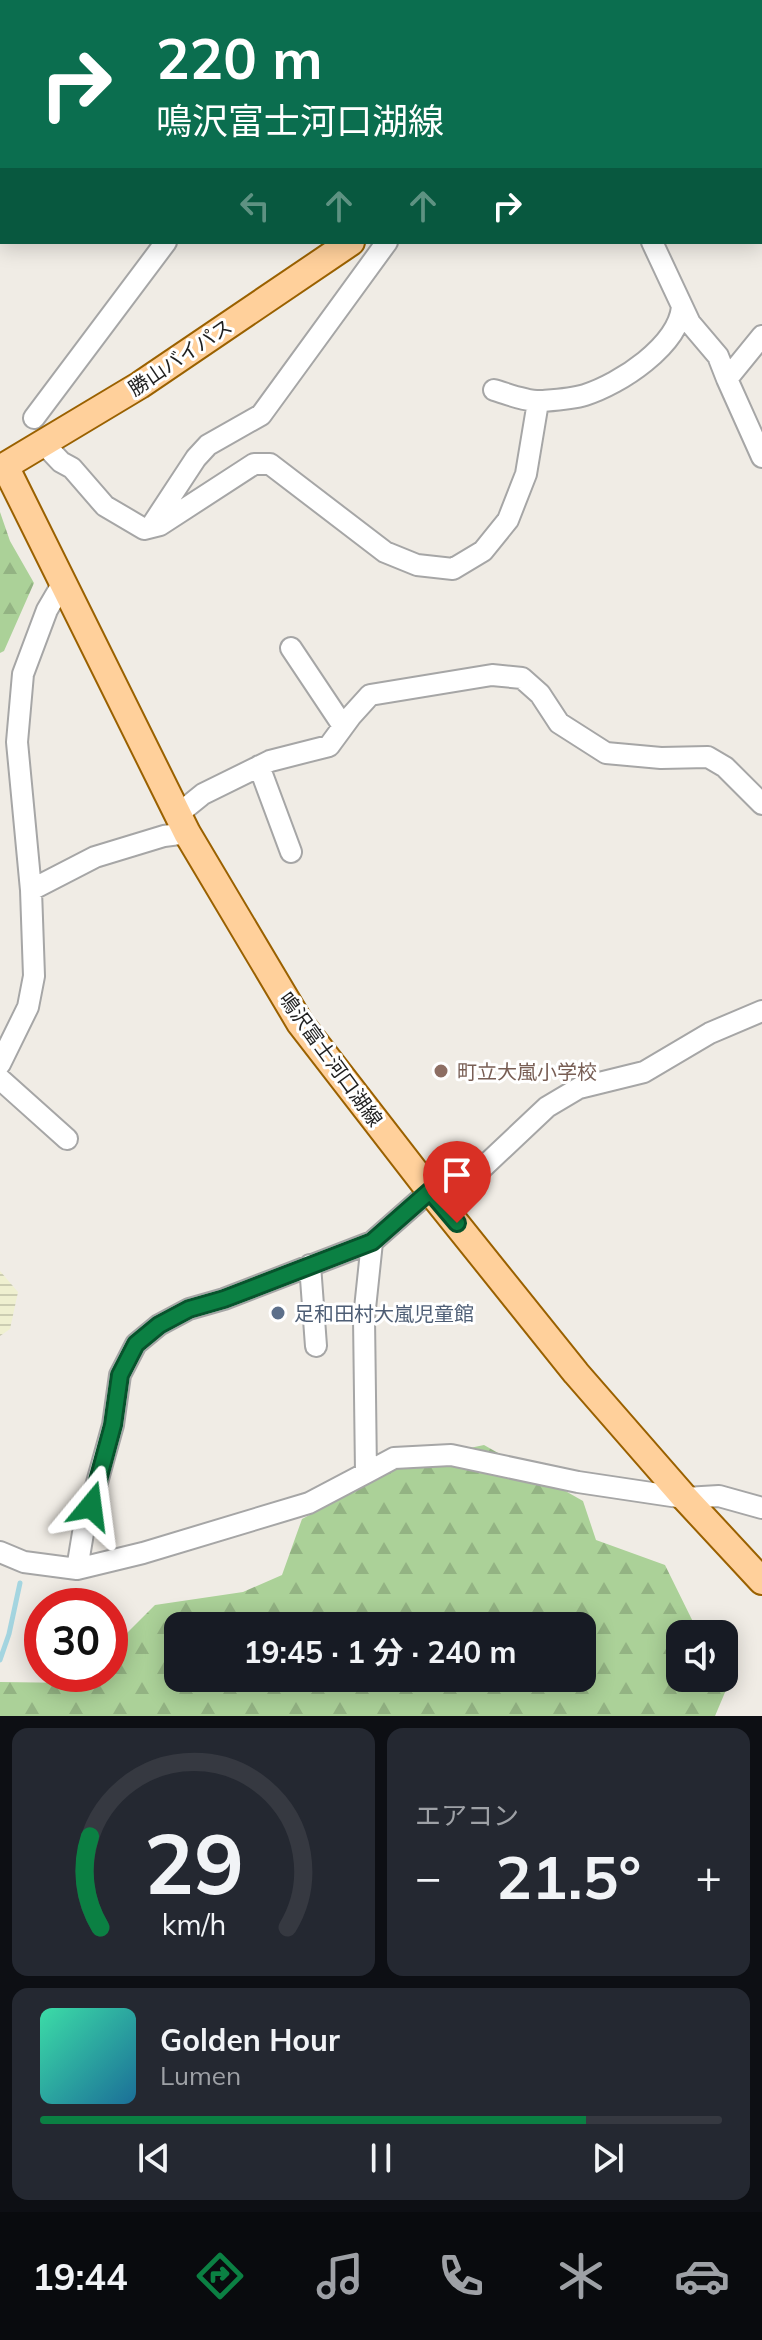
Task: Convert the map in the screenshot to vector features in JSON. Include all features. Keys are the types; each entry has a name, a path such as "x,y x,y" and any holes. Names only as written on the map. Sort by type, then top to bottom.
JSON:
{"main road":[{"name":"勝山バイパス","path":"3,461 38,430 140,385 348,244"},
{"name":"鳴沢富士河口湖線","path":"3,461 182,824 300,1023 576,1373 762,1581"}],"street":[{"path":"165,244 38,430 61,462 72,468 105,506 144,529 160,525 254,464 270,464 385,552 417,565 453,569 483,551 508,520 526,474 538,402"},
{"path":"149,528 208,445 261,415 386,244"},
{"path":"653,244 690,323 718,356 762,457"},
{"path":"494,390 538,402 585,395 648,360 674,329 681,318 682,307"},
{"path":"727,379 762,336"},
{"path":"0,1064 28,1007 34,976 31,890 17,742 23,674 47,610 64,581"},
{"path":"291,648 343,726"},
{"path":"31,890 95,857 164,836 182,824 203,794 259,766 329,746 370,695 492,675 522,678 540,694 559,723 606,753 661,758 708,757 725,767 762,804"},
{"path":"259,766 291,852"},
{"path":"77,1569 83,1533 113,1425 120,1375 136,1344 159,1325 189,1309 224,1299 372,1242 436,1198 547,1107 579,1088 644,1072 710,1033 762,1011"},
{"path":"0,1079 67,1139"},
{"path":"366,1473 364,1318 372,1242"},
{"path":"310,1265 316,1346"},
{"path":"0,1552 24,1562 77,1569 143,1553 309,1503 394,1458 451,1455 578,1482 685,1498 719,1496 762,1508"}],"green space":[{"path":"0,512 10,541 34,583 4,651 0,653"},
{"path":"0,1271 18,1292 10,1329 0,1336"},
{"path":"484,1445 583,1501 596,1540 665,1565 692,1620 666,1620 666,1692 725,1692 715,1716 0,1716 0,1682 24,1682 24,1692 128,1692 128,1632 155,1605 243,1592 282,1575 302,1519 413,1460"}],"waterway":[{"path":"0,1660 20,1583"}],"place":[{"name":"町立大嵐小学校","path":"441,1071"},
{"name":"足和田村大嵐児童館","path":"278,1313"}],"route":[{"path":"91,1506 113,1425 120,1375 136,1344 159,1325 189,1309 224,1299 372,1242 430,1191 457,1223"}]}
